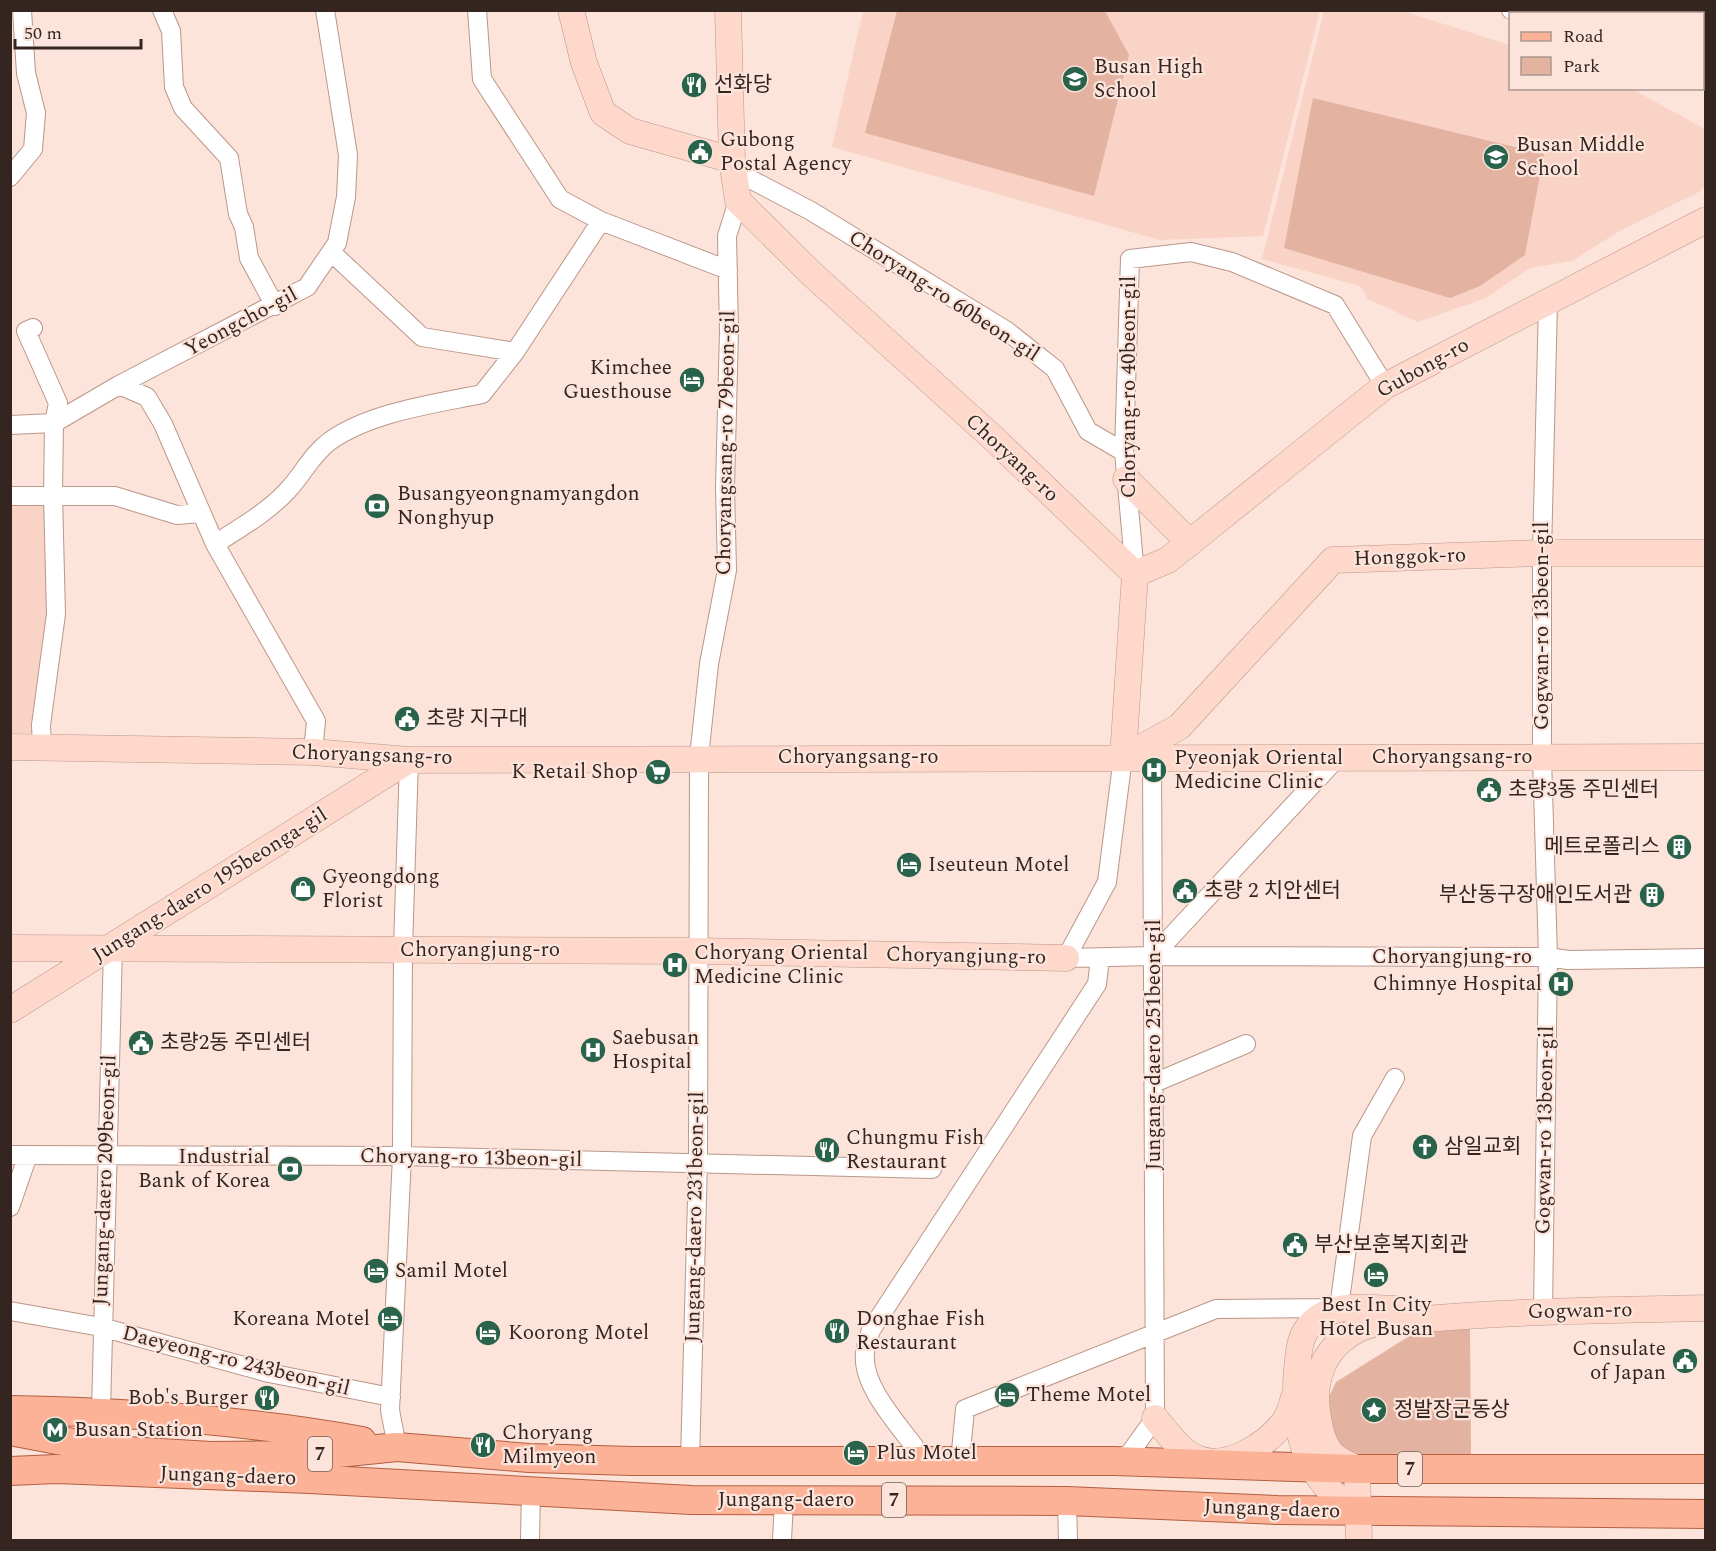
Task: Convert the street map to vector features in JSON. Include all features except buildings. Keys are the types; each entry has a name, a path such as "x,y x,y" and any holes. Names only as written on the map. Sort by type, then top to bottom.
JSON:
{"main road":[{"name":"Jungang-daero","path":"10,1410 101,1412 316,1433 396,1447 529,1458 690,1461 1114,1461 1357,1469 1706,1468"},
{"name":"Jungang-daero","path":"10,1431 110,1450 211,1456 318,1455 396,1447"},
{"name":"Jungang-daero","path":"10,1471 57,1469 531,1490 633,1498 783,1501 1067,1501 1358,1511 1706,1514"}],"street":[{"path":"11,177 33,149 36,113 26,73 22,10"},
{"path":"162,10 171,31 174,87 183,108 229,158 238,214 249,258 275,306"},
{"name":"Yeongcho-gil","path":"10,425 54,423 119,385 275,306 307,287 337,243 346,197 348,155 325,10"},
{"path":"477,10 482,79 560,199 601,221 728,270"},
{"path":"571,10 584,63 603,113 630,131 733,165"},
{"path":"728,10 733,165 738,201"},
{"path":"10,56 26,73"},
{"name":"Choryang-ro 60beon-gil","path":"733,165 1007,331 1055,369 1088,431 1124,452"},
{"name":"Choryangsang-ro 79beon-gil","path":"699,757 709,664 727,570 725,487 728,409 728,270 726,236 738,201"},
{"name":"Choryang-ro","path":"738,201 814,276 992,437 1135,574"},
{"name":"Gubong-ro","path":"1135,574 1168,560 1385,386 1706,220"},
{"path":"215,544 262,513 280,497 330,441 375,420 409,409 482,394 515,352 601,221"},
{"path":"331,252 422,336 515,352"},
{"name":"Choryang-ro 40beon-gil","path":"1135,574 1124,452 1130,259 1191,252 1232,262 1335,305 1385,386"},
{"name":"Gogwan-ro 13beon-gil","path":"1543,1311 1548,957 1542,757 1542,553 1548,301"},
{"path":"33,328 26,331 58,403 54,423 53,495 56,614 41,725 42,746"},
{"path":"119,385 147,397 163,424 199,513 316,721 313,752"},
{"path":"1126,478 1190,543"},
{"path":"10,496 115,496 177,515 199,513"},
{"name":"Honggok-ro","path":"1123,758 1179,727 1333,560 1542,553 1706,553"},
{"path":"1066,958 1107,882 1123,758 1135,574"},
{"name":"Choryangsang-ro","path":"10,747 313,752 409,760 699,757 1706,757"},
{"name":"Jungang-daero 231beon-gil","path":"690,1461 698,1161 699,757"},
{"name":"Jungang-daero 251beon-gil","path":"1152,757 1157,1333 1155,1418"},
{"path":"1154,956 1338,757"},
{"path":"396,1447 391,1397 402,1156 403,949 409,760"},
{"name":"Jungang-daero 195beonga-gil","path":"10,1010 409,760"},
{"name":"Choryangjung-ro","path":"10,948 698,951 1066,958 1154,956 1548,957 1568,960 1706,958"},
{"name":"Jungang-daero 209beon-gil","path":"101,1412 101,1327 112,948"},
{"path":"925,1461 908,1435 889,1414 868,1378 865,1354 871,1330 1097,984 1100,958"},
{"path":"1155,1083 1246,1044"},
{"path":"1338,1308 1362,1137 1395,1078"},
{"path":"10,1207 19,1155"},
{"name":"Choryang-ro 13beon-gil","path":"19,1155 402,1156 698,1161 932,1169"},
{"path":"960,1462 966,1409 1216,1309 1338,1308"},
{"path":"1338,1308 1314,1321 1300,1340 1295,1394 1300,1437 1321,1482 1337,1500 1358,1511"},
{"name":"Gogwan-ro","path":"1338,1308 1423,1310 1454,1315"},
{"name":"Gogwan-ro","path":"1357,1469 1333,1455 1322,1438 1317,1413 1316,1379 1327,1356 1360,1328 1381,1321 1454,1315 1706,1308"},
{"name":"Daeyeong-ro 243beon-gil","path":"10,1311 101,1327 269,1373 391,1397"},
{"path":"1114,1461 1130,1453 1155,1418 1183,1450 1212,1463 1235,1457 1256,1446 1275,1432 1288,1416 1295,1394"},
{"path":"1357,1469 1359,1540"},
{"path":"530,1540 531,1490"},
{"path":"782,1540 783,1501"},
{"path":"1067,1501 1068,1540"}],"shaded area":[{"name":"Busan High School","path":"863,11 1320,11 1263,236 1160,240 832,147"},
{"name":"Busan Middle School","path":"1324,11 1403,11 1509,45 1509,90 1634,90 1705,129 1705,185 1701,191 1618,232 1572,261 1530,268 1486,298 1418,322 1368,299 1360,286 1262,259"},
{"path":"10,502 45,502 48,628 32,733 11,733"}],"green space":[{"path":"897,11 1105,11 1129,55 1094,196 865,133"},
{"path":"1313,98 1544,154 1525,255 1480,286 1450,298 1284,248"},
{"path":"1470,1328 1471,1455 1345,1455 1330,1433 1328,1399 1336,1382 1419,1330"}],"place":[{"name":"Busan High School","path":"1075,79"},
{"name":"선화당","path":"694,85"},
{"name":"Gubong Postal Agency","path":"700,152"},
{"name":"Busan Middle School","path":"1496,157"},
{"name":"Kimchee Guesthouse","path":"692,380"},
{"name":"Busangyeongnamyangdon Nonghyup","path":"377,506"},
{"name":"초량 지구대","path":"407,719"},
{"name":"Pyeonjak Oriental Medicine Clinic","path":"1154,770"},
{"name":"K Retail Shop","path":"658,772"},
{"name":"초량3동 주민센터","path":"1489,790"},
{"name":"메트로폴리스","path":"1679,847"},
{"name":"Iseuteun Motel","path":"909,865"},
{"name":"Gyeongdong Florist","path":"303,889"},
{"name":"초량 2 치안센터","path":"1185,891"},
{"name":"부산동구장애인도서관","path":"1652,895"},
{"name":"Choryang Oriental Medicine Clinic","path":"675,965"},
{"name":"Chimnye Hospital","path":"1561,984"},
{"name":"초량2동 주민센터","path":"141,1043"},
{"name":"Saebusan Hospital","path":"593,1050"},
{"name":"삼일교회","path":"1425,1147"},
{"name":"Chungmu Fish Restaurant","path":"827,1150"},
{"name":"Industrial Bank of Korea","path":"290,1169"},
{"name":"부산보훈복지회관","path":"1295,1245"},
{"name":"Samil Motel","path":"376,1271"},
{"name":"Best In City Hotel Busan","path":"1376,1275"},
{"name":"Koreana Motel","path":"390,1319"},
{"name":"Donghae Fish Restaurant","path":"837,1331"},
{"name":"Koorong Motel","path":"488,1333"},
{"name":"Consulate of Japan","path":"1685,1361"},
{"name":"Theme Motel","path":"1007,1395"},
{"name":"Bob's Burger","path":"267,1398"},
{"name":"정발장군동상","path":"1374,1410"},
{"name":"Busan Station","path":"55,1430"},
{"name":"Choryang Milmyeon","path":"483,1445"},
{"name":"Plus Motel","path":"856,1453"}]}
